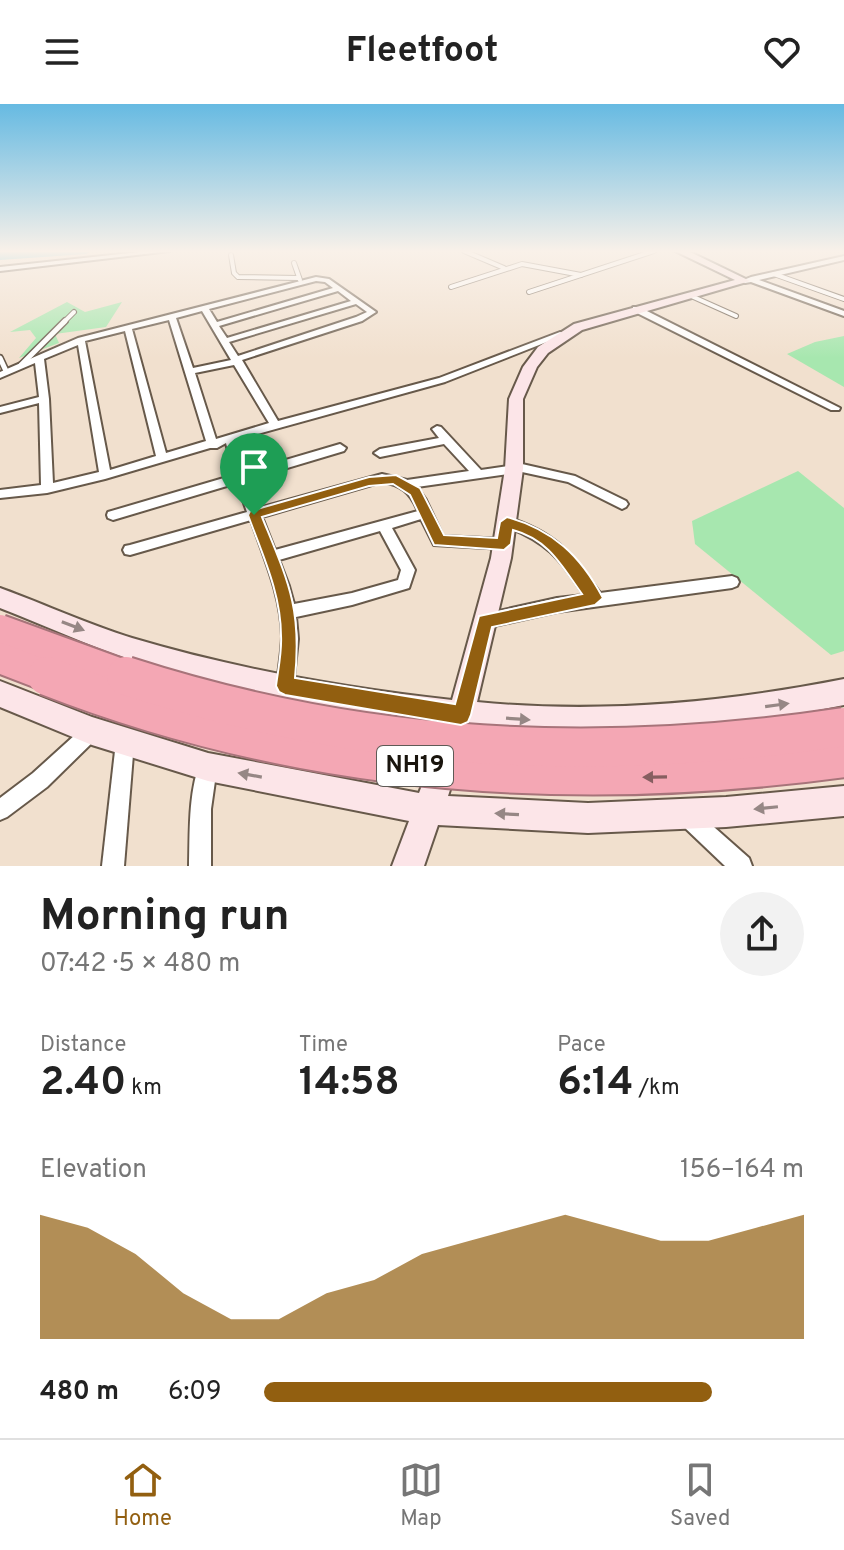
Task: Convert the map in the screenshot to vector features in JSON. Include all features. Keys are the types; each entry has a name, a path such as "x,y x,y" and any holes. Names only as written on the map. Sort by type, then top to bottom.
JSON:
{"highway":[{"name":"NH19","path":"0,630 90,665 202,699 391,737 486,746 593,748 683,746 797,735 844,727"},
{"name":"NH19","path":"0,658 160,717 232,736 320,753 457,772 609,778 699,776 764,771 844,758"}],"main road":[{"path":"408,866 461,715 504,544 514,469 516,399 521,384 543,350 563,334 636,309 722,287"},
{"path":"0,598 134,649 252,681 461,715 558,721 690,716 786,704 844,692"},
{"path":"0,694 92,731 208,767 428,810 588,818 844,801"}],"street":[{"path":"3,373 81,340 205,309 279,287"},
{"path":"767,287 844,314"},
{"path":"189,372 237,360 372,314 371,309 340,288 215,325"},
{"path":"225,341 358,301"},
{"path":"205,309 275,425"},
{"path":"636,309 835,408"},
{"path":"172,316 213,445"},
{"path":"128,328 162,459"},
{"path":"0,494 47,489 105,475 442,380 563,334"},
{"path":"81,340 105,475"},
{"path":"39,358 44,399 47,489"},
{"path":"0,410 44,399"},
{"path":"437,429 477,473"},
{"path":"230,439 288,612 290,639 285,686"},
{"path":"380,453 447,440"},
{"path":"113,515 340,448"},
{"path":"130,550 382,478 408,484 514,469 539,470 571,479 622,504"},
{"path":"408,484 416,492 439,541 504,544"},
{"path":"271,557 426,513"},
{"path":"507,522 540,533 553,542 595,598"},
{"path":"288,612 404,584 408,570 384,526"},
{"path":"485,621 595,598 732,582"},
{"path":"0,810 50,771 92,731"},
{"path":"113,866 125,742"},
{"path":"200,866 201,809 208,767"},
{"path":"684,814 741,866"}],"lane":[{"path":"529,292 546,287"},
{"path":"809,287 844,299"},
{"path":"689,295 736,316"},
{"path":"21,365 74,312"},
{"path":"0,358 3,373"}],"green space":[{"path":"67,302 85,312 122,302 106,327 55,334 59,343 19,358 36,338 30,330 10,332"},
{"path":"844,336 844,387 787,354 815,342"},
{"path":"798,471 844,508 844,651 831,655 695,544 692,521"}],"route":[{"path":"382,478 396,479 416,492 439,541 504,544 507,522 540,533 553,542 595,598 485,621 461,715 285,686 290,639 288,612 282,586 254,515 382,478"}]}
